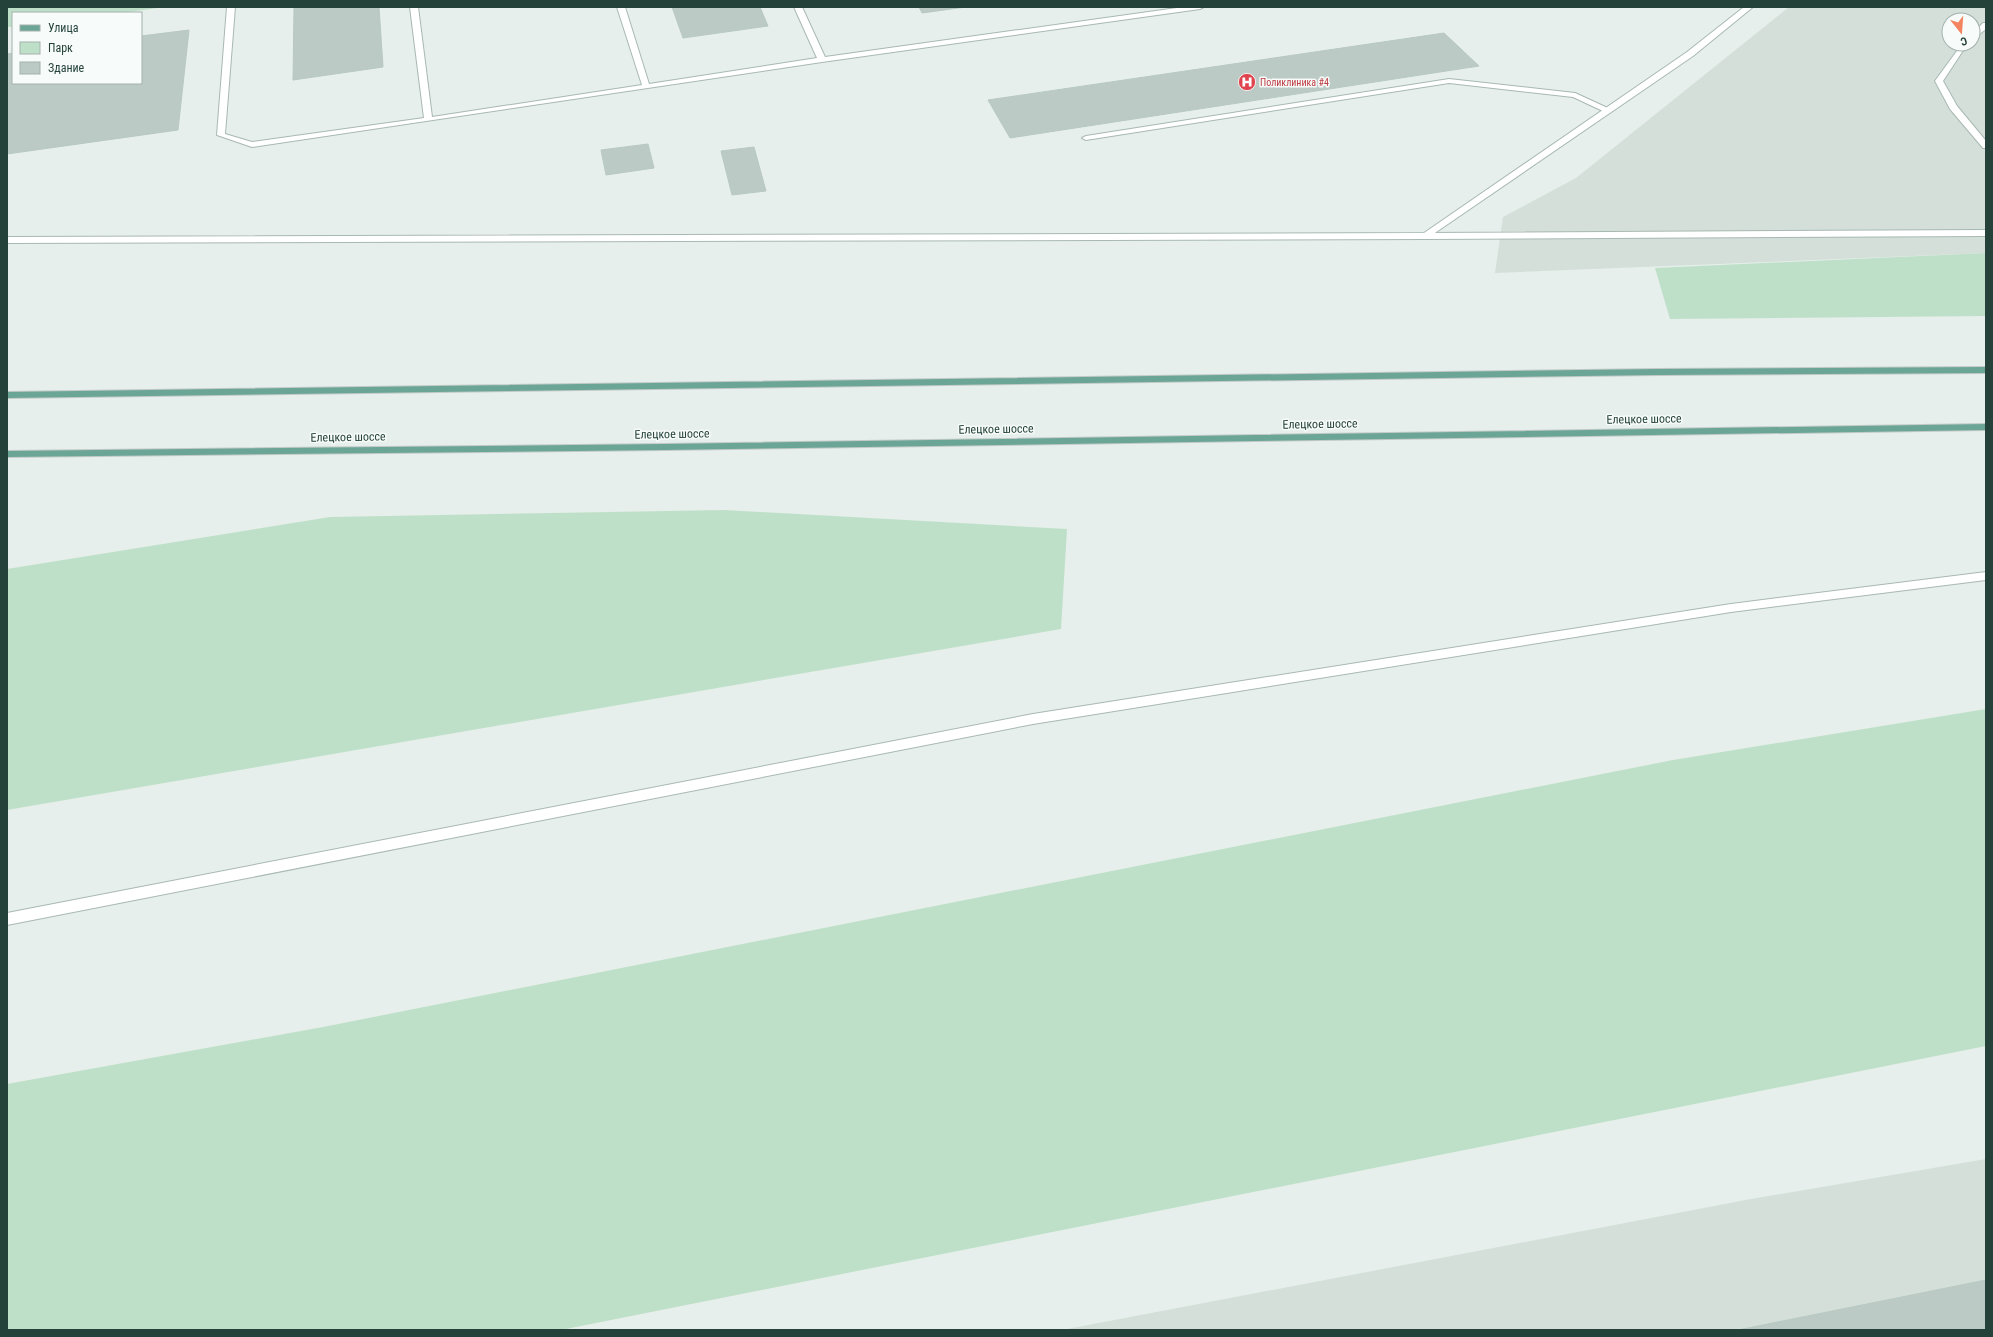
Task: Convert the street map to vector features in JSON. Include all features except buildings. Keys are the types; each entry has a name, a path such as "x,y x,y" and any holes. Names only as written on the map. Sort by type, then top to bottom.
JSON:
{"main road":[{"path":"7,395 1641,372 1986,370"},
{"name":"Елецкое шоссе","path":"7,454 672,447 1986,427"}],"street":[{"path":"231,7 222,135 252,145 428,120 1153,10 1200,7"},
{"path":"414,7 428,120"},
{"path":"621,7 646,86"},
{"path":"798,7 822,60"},
{"path":"1426,236 1690,54 1749,7"},
{"path":"1958,52 1939,81 1953,107 1986,146"},
{"path":"1086,138 1449,81 1575,95 1608,110"},
{"path":"7,240 1986,233"},
{"path":"7,919 1033,719 1731,608 1986,576"}],"shaded area":[{"path":"1789,7 1986,7 1986,253 1495,273 1503,217 1576,178"},
{"path":"1986,1159 1986,1330 1062,1330 1751,1199"}],"green space":[{"path":"7,7 165,7 128,12 12,12 12,27 7,27"},
{"path":"1986,253 1986,316 1670,319 1655,268"},
{"path":"724,510 1067,529 1061,629 7,810 7,569 330,517"},
{"path":"1986,709 1986,1046 561,1330 7,1330 7,1084 323,1027 1673,760"}],"place":[{"name":"Поликлиника #4","path":"1247,82"}]}
